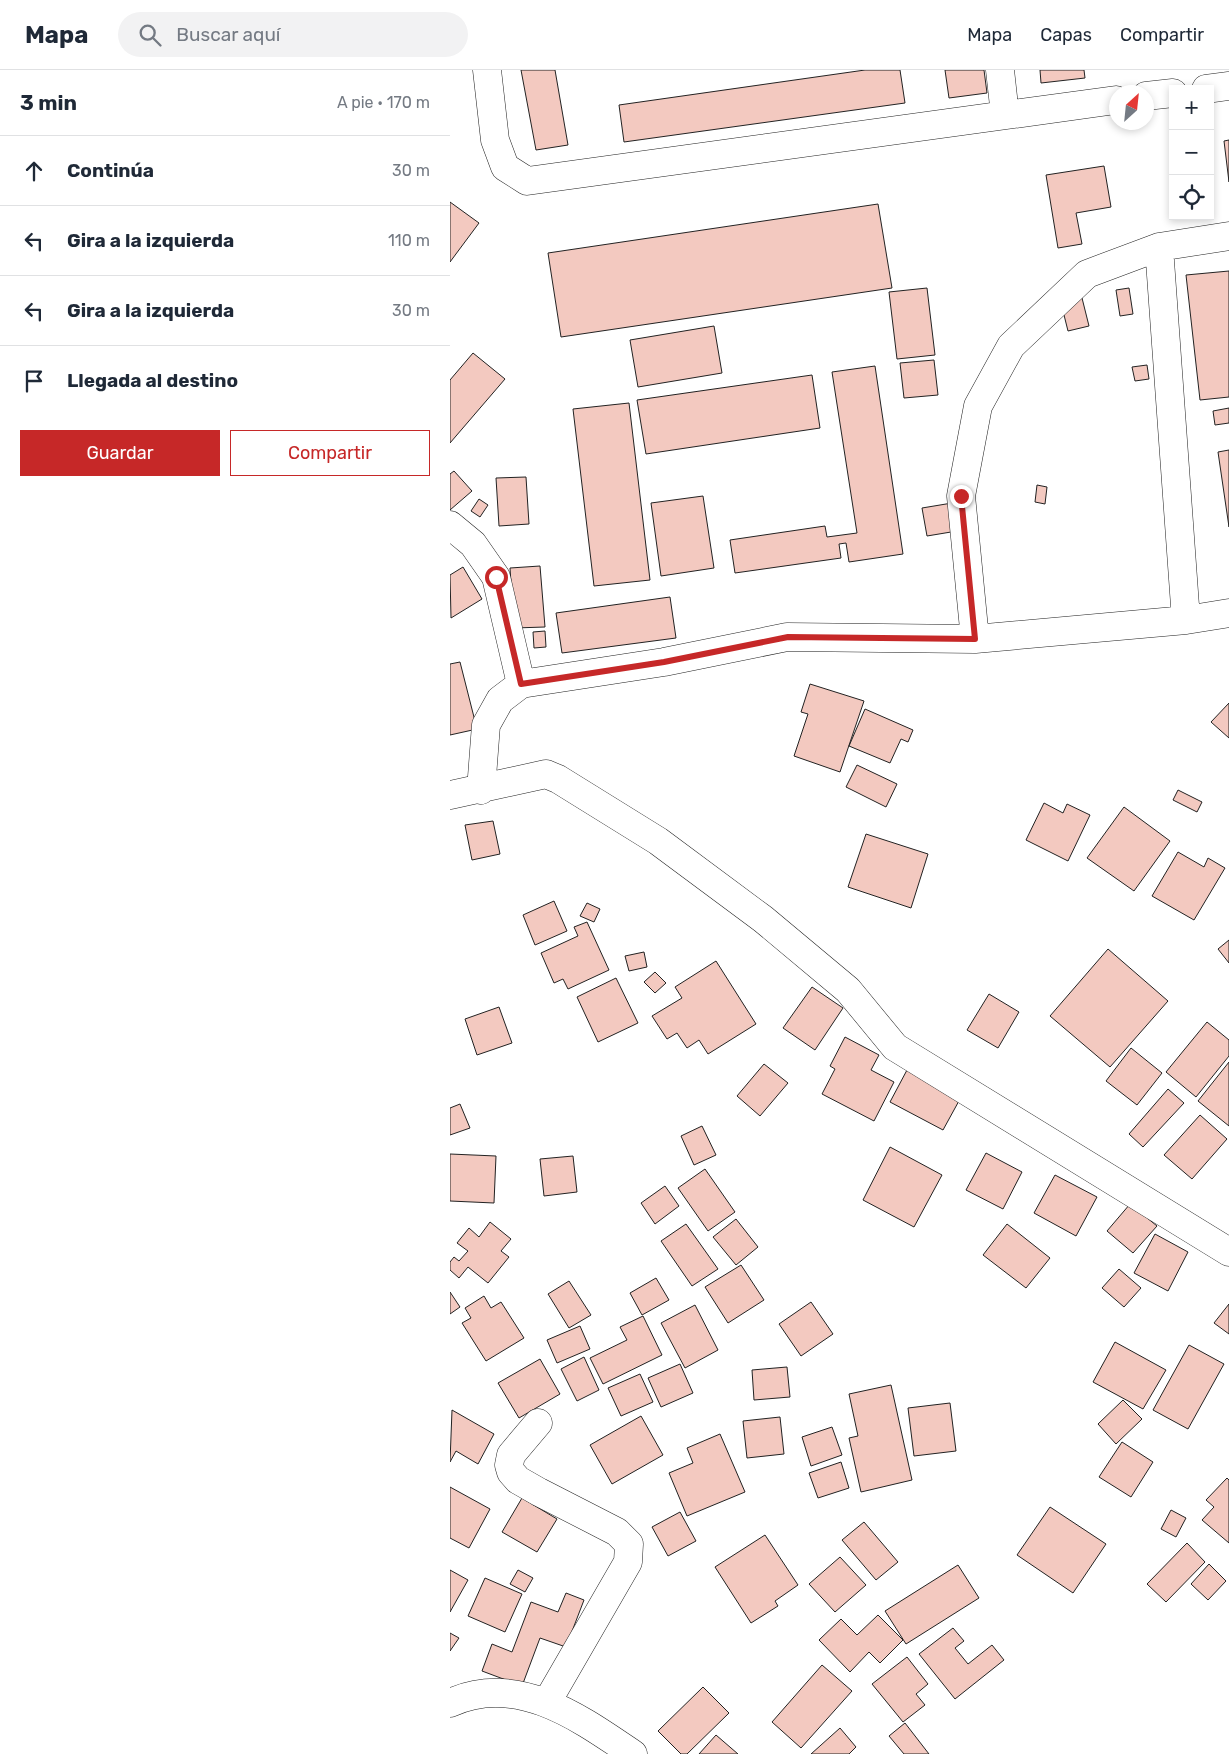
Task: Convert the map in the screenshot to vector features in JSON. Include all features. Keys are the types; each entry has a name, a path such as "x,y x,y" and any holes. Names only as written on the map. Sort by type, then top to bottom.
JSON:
{"street":[{"path":"487,70 495,140 505,167 527,181 1109,101"},
{"path":"1000,70 1005,115"},
{"path":"1214,88 1229,86"},
{"path":"1154,95 1169,93"},
{"path":"975,639 961,496 978,406 1011,346 1087,274 1159,247 1229,236"},
{"path":"1159,247 1186,620"},
{"path":"450,524 473,544 496,577 521,684"},
{"path":"481,790 486,725 500,700 521,684 664,662 788,637 975,639 1186,620 1229,613"},
{"path":"450,795 481,790 546,774 558,779 665,846 763,919 848,990 896,1047 1229,1252"},
{"path":"538,1423 511,1455 509,1465 511,1472 518,1480 532,1488 617,1532 629,1544 628,1562 547,1702"},
{"path":"450,1703 493,1692 547,1702 584,1721 633,1754"}],"building":[{"path":"521,70 555,70 568,145 536,150"},
{"path":"865,70 900,70 905,103 624,142 619,105"},
{"path":"945,70 984,70 987,93 949,98"},
{"path":"1040,70 1084,70 1085,78 1041,83"},
{"path":"1229,140 1229,182 1224,141"},
{"path":"1104,166 1111,207 1076,213 1082,244 1058,248 1046,175"},
{"path":"450,202 479,223 450,262"},
{"path":"878,204 892,288 561,337 548,253"},
{"path":"1229,271 1229,397 1200,400 1186,275"},
{"path":"927,288 935,355 897,359 889,292"},
{"path":"1129,288 1133,314 1120,316 1116,290"},
{"path":"1082,298 1089,326 1068,331 1061,303"},
{"path":"714,326 722,373 638,387 630,340"},
{"path":"473,353 505,379 450,443 450,380"},
{"path":"934,360 938,395 904,398 900,363"},
{"path":"1147,365 1149,379 1135,381 1132,367"},
{"path":"875,366 903,554 849,562 846,543 839,544 841,558 735,573 730,540 825,526 827,537 857,533 832,372"},
{"path":"812,375 820,428 646,454 637,400"},
{"path":"629,403 650,580 594,586 573,409"},
{"path":"1229,408 1229,423 1215,425 1213,411"},
{"path":"1229,450 1229,527 1218,452"},
{"path":"454,471 472,491 450,510 450,474"},
{"path":"526,477 529,524 499,526 496,478"},
{"path":"1037,485 1047,487 1045,504 1035,502"},
{"path":"703,496 714,568 661,576 651,503"},
{"path":"479,499 488,505 480,517 471,511"},
{"path":"952,503 957,531 927,536 922,508"},
{"path":"540,566 545,627 514,628 510,568"},
{"path":"463,567 482,599 451,618 450,575"},
{"path":"670,597 676,638 562,653 556,613"},
{"path":"545,631 546,647 534,648 533,632"},
{"path":"460,662 477,729 450,735 450,664"},
{"path":"810,684 864,701 840,772 794,756 808,714 801,712"},
{"path":"1229,703 1229,738 1211,722"},
{"path":"865,709 913,730 908,742 901,739 890,763 849,746"},
{"path":"857,765 897,784 886,807 846,787"},
{"path":"1178,790 1202,802 1197,812 1173,800"},
{"path":"1044,803 1063,813 1067,804 1090,815 1068,861 1026,840"},
{"path":"1124,807 1170,841 1134,891 1087,858"},
{"path":"493,821 500,854 472,860 465,825"},
{"path":"866,834 928,854 911,908 848,887"},
{"path":"1178,852 1204,867 1208,858 1225,868 1194,920 1152,896"},
{"path":"554,901 567,931 535,945 523,915"},
{"path":"587,903 600,909 594,922 580,916"},
{"path":"587,922 609,970 568,989 563,979 554,983 541,953 578,936 574,927"},
{"path":"1229,940 1229,963 1218,949"},
{"path":"1108,949 1168,1001 1110,1067 1050,1016"},
{"path":"644,952 647,967 629,971 625,956"},
{"path":"716,961 756,1024 708,1054 699,1040 687,1048 677,1033 667,1039 652,1016 682,998 675,987"},
{"path":"655,972 666,983 655,993 644,982"},
{"path":"616,978 638,1023 598,1042 577,997"},
{"path":"812,987 843,1008 815,1050 783,1028"},
{"path":"989,994 1019,1012 998,1048 967,1030"},
{"path":"499,1007 512,1043 477,1055 465,1019"},
{"path":"1207,1022 1229,1040 1229,1056 1196,1097 1166,1072"},
{"path":"845,1037 879,1055 871,1070 894,1082 874,1121 822,1094 835,1069 830,1066"},
{"path":"1131,1048 1162,1073 1137,1105 1106,1081"},
{"path":"1229,1062 1229,1126 1198,1101"},
{"path":"764,1064 788,1083 760,1116 737,1096"},
{"path":"907,1070 960,1099 943,1130 890,1102"},
{"path":"1168,1089 1184,1103 1143,1147 1129,1134"},
{"path":"460,1104 470,1128 450,1135 450,1108"},
{"path":"1200,1115 1227,1139 1192,1179 1164,1155"},
{"path":"702,1126 716,1155 694,1165 681,1136"},
{"path":"890,1147 942,1175 914,1227 863,1200"},
{"path":"986,1153 1022,1172 1003,1209 966,1190"},
{"path":"450,1154 496,1156 494,1203 450,1201"},
{"path":"573,1156 577,1192 544,1196 540,1159"},
{"path":"705,1169 735,1212 708,1231 678,1188"},
{"path":"1055,1175 1097,1197 1076,1236 1034,1213"},
{"path":"665,1186 679,1206 655,1224 641,1203"},
{"path":"1130,1204 1157,1226 1133,1253 1107,1231"},
{"path":"736,1219 758,1247 736,1265 713,1237"},
{"path":"490,1222 511,1239 501,1251 509,1257 488,1283 468,1267 459,1278 450,1270 450,1262 454,1257 459,1261 468,1251 457,1243 469,1228 479,1237"},
{"path":"686,1224 718,1269 692,1286 661,1241"},
{"path":"1007,1224 1050,1258 1026,1288 983,1255"},
{"path":"1155,1234 1188,1252 1168,1291 1134,1273"},
{"path":"741,1265 764,1300 728,1323 705,1287"},
{"path":"1119,1269 1141,1288 1124,1307 1102,1288"},
{"path":"656,1278 669,1300 642,1315 630,1293"},
{"path":"569,1281 591,1315 569,1328 548,1294"},
{"path":"450,1292 460,1307 450,1314"},
{"path":"484,1296 491,1308 501,1302 524,1338 486,1361 462,1323 471,1318 465,1308"},
{"path":"811,1302 833,1334 801,1356 779,1324"},
{"path":"1229,1304 1229,1334 1214,1323"},
{"path":"695,1305 718,1350 685,1368 661,1323"},
{"path":"643,1316 662,1355 603,1384 590,1358 627,1340 620,1327"},
{"path":"580,1326 590,1349 557,1363 547,1340"},
{"path":"1115,1342 1166,1370 1143,1409 1093,1382"},
{"path":"1189,1345 1224,1364 1188,1429 1153,1410"},
{"path":"584,1357 599,1390 577,1401 561,1369"},
{"path":"540,1359 560,1394 519,1418 498,1383"},
{"path":"680,1364 693,1393 661,1407 648,1378"},
{"path":"787,1367 790,1397 754,1400 752,1370"},
{"path":"640,1374 653,1402 621,1416 608,1388"},
{"path":"891,1385 912,1480 861,1492 849,1438 858,1436 849,1394"},
{"path":"1123,1400 1142,1419 1116,1444 1098,1424"},
{"path":"950,1403 956,1451 914,1456 908,1408"},
{"path":"452,1410 494,1434 478,1464 456,1451 450,1462"},
{"path":"641,1416 663,1455 612,1484 590,1445"},
{"path":"780,1417 784,1454 747,1458 743,1421"},
{"path":"832,1427 842,1455 811,1466 802,1437"},
{"path":"720,1434 745,1492 687,1516 669,1473 693,1463 687,1448"},
{"path":"1122,1442 1153,1462 1131,1497 1099,1477"},
{"path":"841,1462 849,1488 818,1498 809,1473"},
{"path":"1227,1478 1229,1480 1229,1543 1202,1520 1214,1507 1206,1500"},
{"path":"450,1487 490,1509 469,1548 450,1538"},
{"path":"522,1498 557,1519 537,1552 502,1532"},
{"path":"1050,1507 1106,1544 1073,1593 1017,1555"},
{"path":"1171,1510 1186,1518 1176,1537 1161,1529"},
{"path":"680,1512 696,1541 668,1556 652,1527"},
{"path":"864,1522 898,1562 876,1580 842,1540"},
{"path":"765,1535 798,1585 775,1601 778,1606 751,1623 715,1567"},
{"path":"1187,1543 1205,1562 1166,1602 1147,1584"},
{"path":"840,1557 866,1585 835,1612 809,1584"},
{"path":"1209,1564 1226,1581 1208,1600 1191,1584"},
{"path":"958,1565 979,1598 906,1644 885,1611"},
{"path":"450,1570 468,1580 450,1612"},
{"path":"518,1570 533,1578 525,1592 510,1584"},
{"path":"485,1578 522,1594 505,1632 468,1616"},
{"path":"566,1593 584,1600 566,1647 540,1638 522,1686 482,1671 492,1644 512,1652 531,1602 558,1612"},
{"path":"878,1615 903,1640 880,1663 869,1652 850,1672 819,1640 841,1619 857,1635"},
{"path":"953,1628 964,1641 955,1648 968,1664 992,1645 1004,1660 955,1699 919,1654"},
{"path":"450,1633 459,1638 450,1651"},
{"path":"907,1657 928,1684 916,1694 925,1705 903,1722 872,1684"},
{"path":"822,1665 852,1691 801,1748 772,1722"},
{"path":"703,1687 729,1713 687,1754 681,1754 658,1731"},
{"path":"905,1723 929,1754 904,1754 889,1736"},
{"path":"840,1728 856,1747 849,1754 811,1754"},
{"path":"716,1735 738,1754 699,1754"}],"route":[{"path":"496,577 521,684 664,662 788,637 975,639 961,496"}]}
